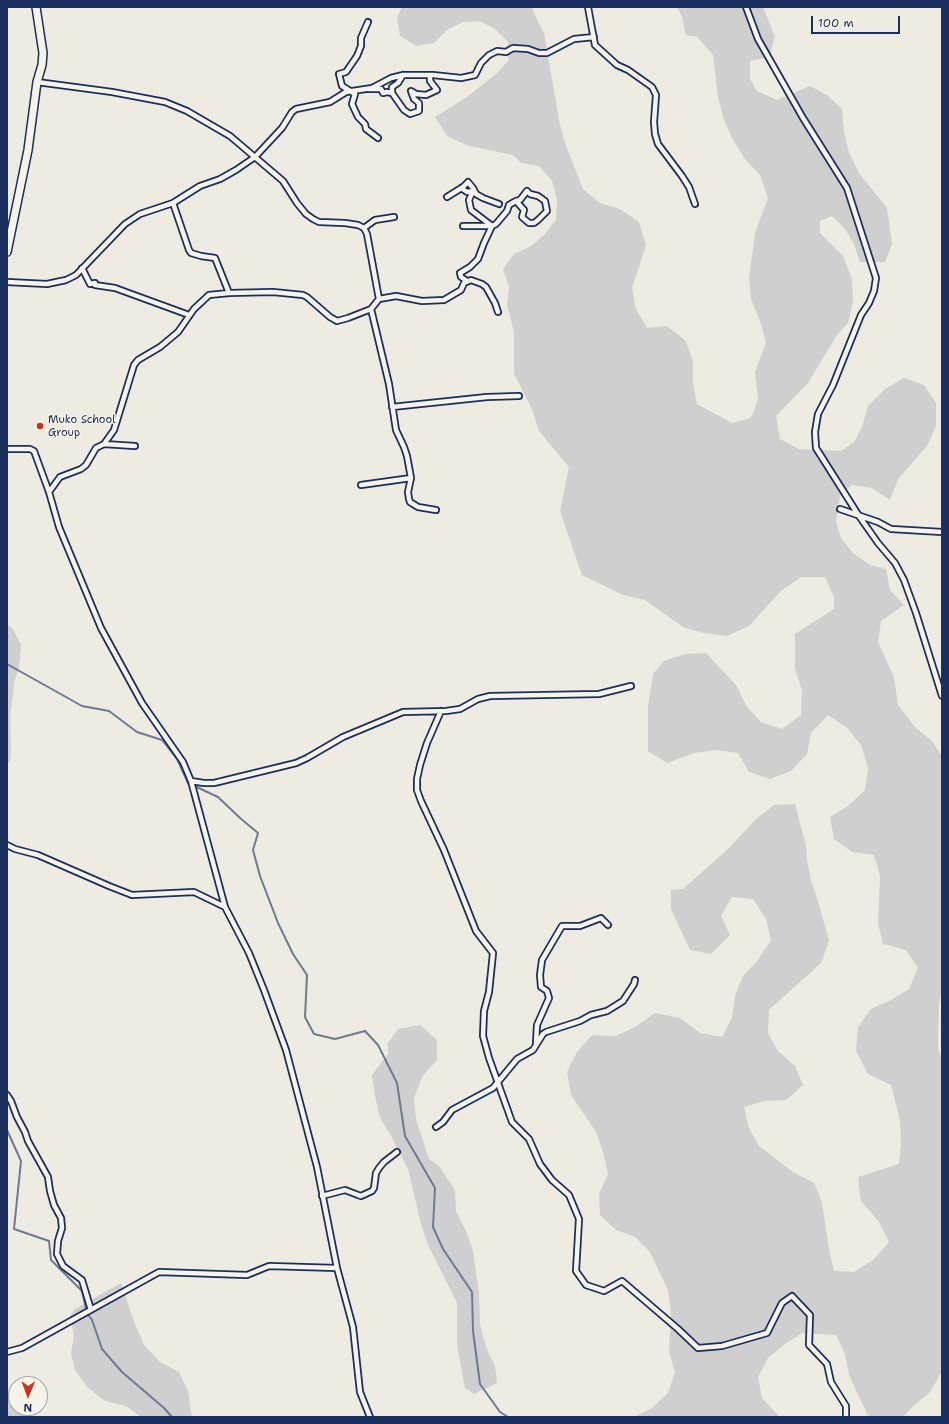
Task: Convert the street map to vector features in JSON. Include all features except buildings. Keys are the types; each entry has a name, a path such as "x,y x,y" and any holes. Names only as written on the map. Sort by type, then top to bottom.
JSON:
{"main road":[{"path":"7,252 28,150 37,82 42,65 43,53 36,7"}],"street":[{"path":"588,7 595,45 618,65 628,70 652,87 656,95 654,122 658,144 689,187 695,204"},
{"path":"746,7 758,39 802,118 847,188 876,278 874,290 869,303 861,315 833,385 818,414 815,432 816,448 859,516 878,543 895,563 904,580 942,696"},
{"path":"368,22 361,38 361,46 357,56 346,72 339,74 342,86 355,94 352,104 358,117 365,124 366,129 378,138"},
{"path":"7,282 47,284 66,280 76,275 125,224 140,214 173,203 200,186 220,179 231,173 255,157 282,128 292,112 296,109 330,102 349,91 372,88 391,78 403,75 430,75 461,78 475,75 481,63 489,55 496,51 506,52 513,48 547,53 574,39 594,37"},
{"path":"403,75 392,87 392,93 404,110 410,114 419,111 418,103 414,100 411,91 416,94 426,95 432,94 437,90 430,81 430,75"},
{"path":"37,82 112,92 169,103 223,131 283,181 297,203 306,214 313,219 320,222 358,225 364,228 367,234 379,299"},
{"path":"367,89 381,89 384,93 392,93"},
{"path":"446,197 468,182 476,194 499,204"},
{"path":"461,188 467,192 473,191 469,200 471,210 492,226"},
{"path":"498,312 486,287 480,282 471,280 467,281 461,277 460,273 470,268 478,259 492,226 496,224 507,211 509,205 516,201 520,200 527,191 545,201 547,211 534,223 529,223 522,218 524,210 516,201"},
{"path":"173,203 189,250 191,253 215,258 229,293"},
{"path":"364,228 375,220 394,217"},
{"path":"463,226 492,226"},
{"path":"82,268 90,284 95,283 95,285 115,288 189,315"},
{"path":"49,492 60,477 81,469 86,465 96,448 104,444 114,430 134,365 138,360 160,347 178,332 189,315 209,295 273,292 303,295 337,321 371,309 379,299 396,296 422,301 444,300 461,290 464,283 467,281"},
{"path":"371,309 389,384 396,430 404,447 411,478 408,492 410,502 421,509 436,510"},
{"path":"392,406 472,398 519,396"},
{"path":"104,444 136,446"},
{"path":"7,449 30,448 33,450 49,492 59,527 101,628 142,703 180,758 191,781 226,907 252,961 286,1050 315,1160 337,1268 353,1327 360,1392 370,1417"},
{"path":"361,485 411,478"},
{"path":"840,509 896,530 942,532"},
{"path":"191,781 214,783 288,766 307,758 343,737 403,712 440,712 460,709 478,699 490,696 599,694 631,686"},
{"path":"440,712 427,743 420,765 417,779 417,790 444,850 476,931 493,953 489,992 484,1011 483,1036 497,1084 512,1122 529,1139 540,1164 552,1180 569,1195 579,1219 576,1271 586,1285 604,1291 622,1282 678,1329 698,1348 722,1346 767,1333 782,1303 792,1296 810,1315 809,1345 827,1364 831,1382 846,1406 846,1417"},
{"path":"7,845 15,849 38,855 132,895 194,892 226,907"},
{"path":"536,1045 538,1033 537,1025 549,998 547,991 541,986 540,975 542,960 562,926 580,926 601,918 608,925"},
{"path":"436,1128 443,1122 452,1110 493,1088 516,1059 533,1050 543,1034 580,1021 591,1015 607,1011 623,1001 635,980"},
{"path":"7,1095 28,1141 48,1177 54,1205 61,1218 62,1228 58,1241 57,1254 63,1266 82,1280 91,1310"},
{"path":"322,1196 345,1190 361,1196 373,1190 376,1173 379,1168 397,1152"},
{"path":"7,1352 22,1348 162,1272 247,1275 269,1266 337,1268"}],"shaded area":[{"path":"402,7 532,7 544,33 560,125 566,146 583,189 600,203 620,209 639,222 646,245 632,288 636,309 647,328 667,326 685,340 693,361 693,383 697,404 732,423 751,418 758,400 755,372 766,343 760,321 751,299 749,278 755,233 768,198 760,175 745,159 733,140 724,120 718,98 713,55 697,37 686,35 682,17 677,7 763,7 775,37 769,57 750,61 750,79 757,91 777,100 810,86 827,95 842,109 844,131 849,153 859,173 887,208 892,244 885,262 860,262 854,244 845,229 832,216 820,221 820,233 843,256 852,279 853,301 848,323 837,335 808,383 776,416 780,439 799,449 841,451 854,442 862,427 868,406 885,389 904,378 924,385 936,403 936,426 927,446 898,479 890,500 872,488 852,485 840,496 836,521 841,538 853,553 870,565 886,569 890,590 904,605 881,621 878,642 894,677 898,705 915,727 932,741 942,756 942,991 939,1004 938,1048 942,1060 942,1369 930,1392 913,1406 903,1417 870,1417 867,1414 849,1375 845,1354 836,1335 802,1333 785,1344 768,1358 758,1377 762,1398 778,1415 778,1417 634,1417 652,1408 668,1393 675,1372 669,1352 671,1312 668,1290 650,1252 635,1237 616,1230 600,1215 599,1194 608,1174 603,1152 596,1132 571,1095 567,1072 577,1052 592,1035 616,1036 635,1027 655,1013 680,1018 700,1033 722,1037 732,1018 735,996 743,976 758,960 771,940 766,919 753,899 732,897 721,916 730,935 711,954 690,950 671,909 671,890 683,889 728,849 755,820 774,805 795,804 806,845 811,880 829,941 821,963 769,1010 768,1033 778,1051 795,1066 803,1085 786,1100 764,1101 744,1107 749,1128 759,1146 793,1172 814,1183 822,1203 834,1271 854,1272 873,1260 889,1242 879,1222 861,1201 858,1177 899,1164 901,1143 900,1121 891,1085 868,1074 856,1051 858,1027 871,1009 891,1000 909,989 918,968 906,950 883,944 878,923 880,876 874,855 852,852 834,839 830,817 848,806 865,790 868,768 861,745 847,728 828,715 811,733 807,754 791,771 770,779 749,772 738,753 717,750 694,753 667,763 648,751 648,706 653,674 664,661 685,654 706,653 736,685 747,707 761,722 782,729 801,715 802,690 795,669 795,634 834,609 834,597 825,577 801,577 781,591 749,626 727,636 704,633 683,627 645,600 623,595 582,575 560,511 569,467 539,431 532,409 514,374 514,332 507,305 509,287 503,269 514,254 531,246 545,234 556,219 557,200 552,181 539,166 521,163 513,155 469,146 448,137 435,117 467,97 497,73 508,61 508,42 495,29 480,21 463,22 447,30 434,43 416,46 400,36 397,18"},
{"path":"7,624 13,629 21,645 19,667 14,683 10,716 11,750 10,761 7,765"},
{"path":"420,1025 437,1040 437,1060 422,1077 414,1098 416,1119 429,1159 439,1166 455,1190 456,1211 466,1231 473,1251 479,1293 480,1324 487,1350 495,1366 497,1383 474,1394 465,1388 457,1345 457,1303 428,1245 421,1224 408,1169 380,1118 375,1096 372,1075 388,1054 388,1043 398,1029"},
{"path":"121,1283 144,1345 160,1362 179,1372 188,1391 193,1417 141,1417 126,1406 105,1401 88,1388 75,1370 71,1353 74,1336 70,1316 75,1309"},
{"path":"7,1389 8,1416 27,1417 7,1417"}],"waterway":[{"path":"7,664 82,706 109,711 137,732 162,740 177,759 188,783 218,797 258,833 253,850 260,876 278,923 293,954 307,975 305,1017 314,1034 335,1039 365,1031 378,1045 397,1083 405,1136 435,1188 433,1227 443,1249 472,1292 473,1331 480,1384 500,1412 508,1417"},
{"path":"7,1130 21,1161 14,1229 49,1241 51,1260 82,1291 87,1313 92,1320 102,1349 122,1372 164,1408 172,1417"}],"place":[{"name":"Muko School Group","path":"40,426"}]}
